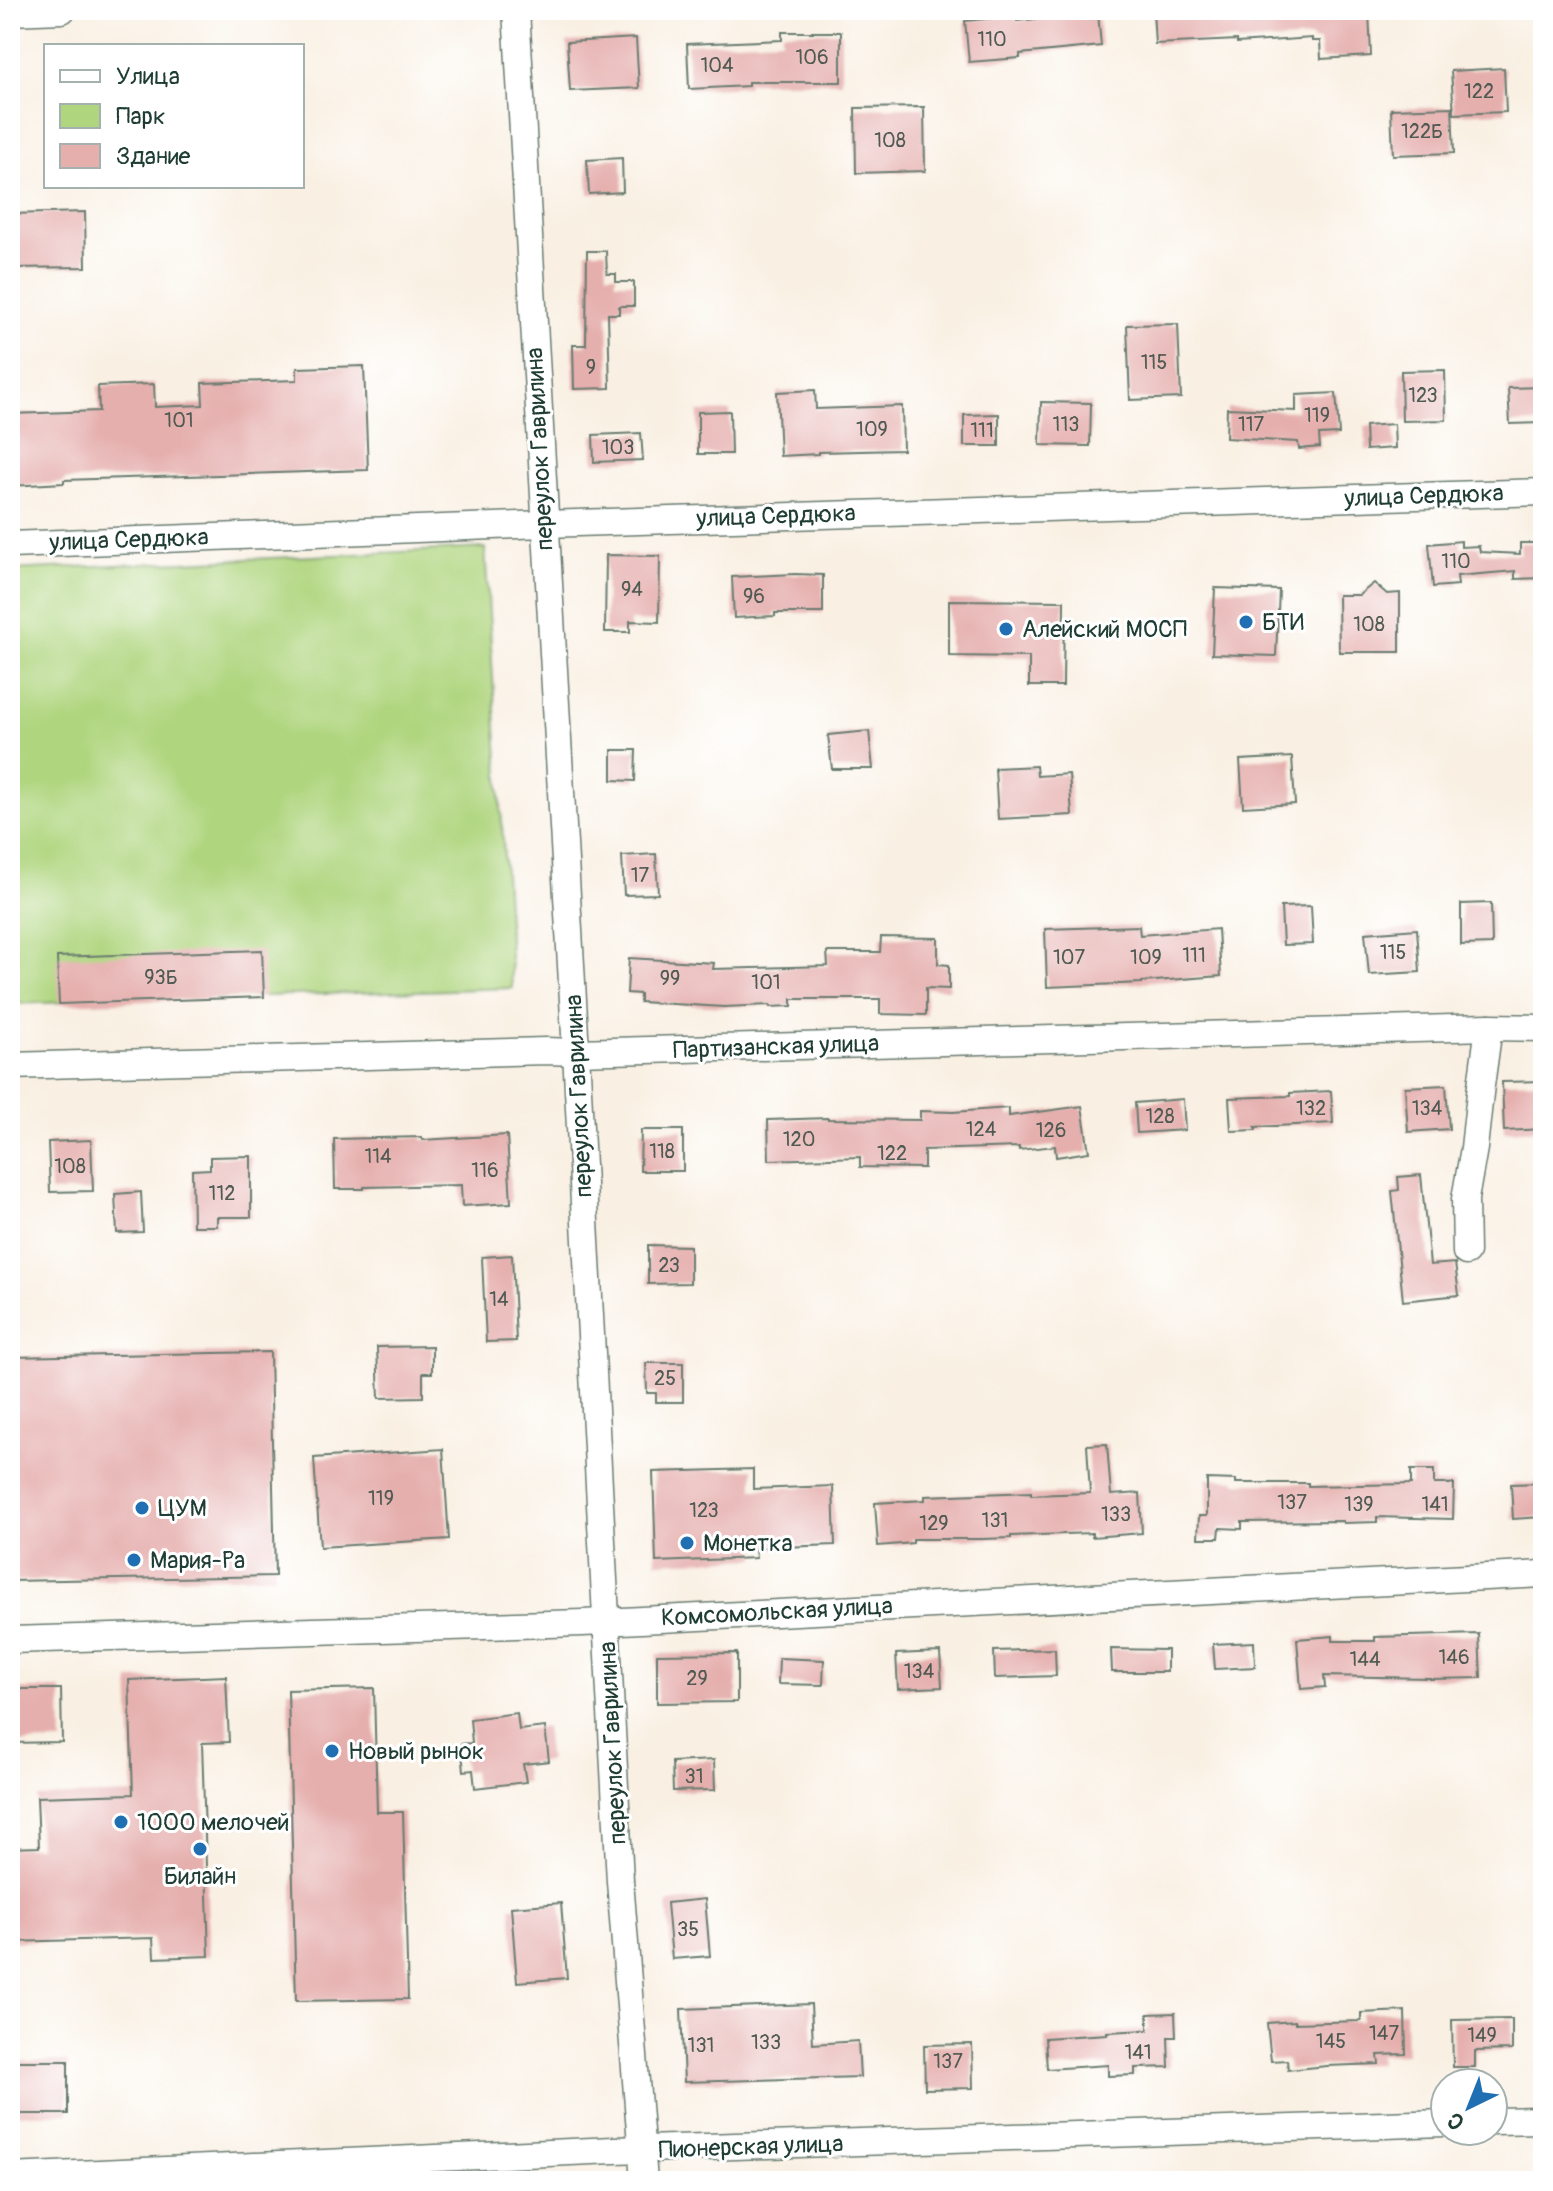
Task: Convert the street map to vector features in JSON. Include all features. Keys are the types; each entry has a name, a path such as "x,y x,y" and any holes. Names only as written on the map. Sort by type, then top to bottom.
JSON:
{"street":[{"path":"10,12 62,10"},
{"name":"переулок Гаврилина","path":"516,10 608,1621 620,1881 644,2181"},
{"name":"улица Сердюка","path":"10,545 545,524 1543,492"},
{"path":"1466,1252 1465,1199 1489,1027"},
{"name":"Партизанская улица","path":"10,1066 1543,1028"},
{"name":"Комсомольская улица","path":"10,1640 608,1621 1543,1574"},
{"path":"1509,2121 1543,2120"},
{"name":"Пионерская улица","path":"10,2177 641,2150 1429,2124"}],"green space":[{"path":"485,548 512,988 10,1004 10,570"}],"building":[{"path":"1153,10 1369,10 1371,56 1321,59 1320,41 1312,41 1312,38 1155,44"},
{"path":"1098,13 1101,46 969,62 965,21 1016,16 1017,21"},
{"path":"782,32 841,32 841,82 748,82 748,86 689,89 687,44 782,40"},
{"path":"636,38 639,88 570,91 567,42"},
{"path":"1504,68 1506,112 1454,114 1451,71"},
{"path":"924,107 925,171 856,173 855,108"},
{"path":"1452,107 1454,153 1393,155 1391,109"},
{"path":"622,158 623,192 589,194 587,160"},
{"path":"85,212 86,267 10,268 10,214"},
{"path":"587,251 606,251 607,274 616,274 616,282 634,282 634,306 619,306 619,314 608,314 610,388 574,389 573,345 586,345"},
{"path":"1178,324 1181,398 1130,400 1127,325"},
{"path":"364,366 368,470 64,480 64,483 10,486 10,414 99,411 98,386 154,384 155,407 203,405 202,383 297,380 297,368"},
{"path":"1445,370 1446,420 1402,421 1401,371"},
{"path":"1543,387 1543,423 1510,424 1508,388"},
{"path":"815,390 816,409 902,406 903,450 780,456 777,392"},
{"path":"1336,393 1339,434 1319,435 1320,447 1299,449 1298,442 1226,438 1227,408 1296,411 1296,395"},
{"path":"1041,402 1091,403 1090,446 1040,445"},
{"path":"730,411 731,454 698,454 698,412"},
{"path":"999,414 999,446 964,446 964,415"},
{"path":"1394,424 1395,448 1366,450 1365,426"},
{"path":"641,433 643,460 594,462 593,435"},
{"path":"1461,541 1461,547 1479,546 1480,552 1520,554 1520,543 1543,543 1543,578 1515,579 1515,571 1457,576 1458,585 1433,587 1429,544"},
{"path":"606,555 660,556 659,622 630,621 630,632 605,632"},
{"path":"823,575 823,613 775,613 775,616 734,618 732,577"},
{"path":"1374,583 1387,594 1400,593 1400,652 1339,652 1338,595 1359,595"},
{"name":"БТИ","path":"1215,588 1279,590 1276,656 1212,654"},
{"name":"Алейский МОСП","path":"949,600 1064,601 1063,686 1029,686 1029,657 949,656"},
{"path":"869,731 873,769 832,769 828,735"},
{"path":"612,750 636,750 635,781 612,780"},
{"path":"1292,757 1295,804 1243,807 1240,760"},
{"path":"1036,766 1037,776 1069,774 1072,815 998,819 995,768"},
{"path":"656,854 658,894 624,895 622,856"},
{"path":"1491,903 1492,944 1461,945 1461,904"},
{"path":"1311,906 1313,944 1283,945 1281,907"},
{"path":"1139,926 1140,935 1218,929 1221,976 1047,987 1045,929"},
{"path":"1417,929 1420,972 1369,975 1365,933"},
{"path":"881,937 938,938 938,964 949,965 949,989 926,988 926,1015 880,1014 880,999 792,999 792,1006 724,1007 640,1002 640,994 627,993 629,958 714,963 713,969 828,966 827,952 880,952"},
{"path":"262,950 264,997 59,1004 57,957"},
{"path":"1543,1081 1543,1129 1504,1131 1502,1082"},
{"path":"1446,1085 1449,1129 1408,1132 1405,1087"},
{"path":"1331,1091 1333,1123 1231,1131 1229,1098"},
{"path":"1183,1099 1185,1130 1137,1133 1135,1103"},
{"path":"1082,1106 1089,1152 1056,1157 1055,1146 1019,1150 1019,1147 924,1150 924,1168 860,1167 860,1157 769,1160 768,1120 920,1120 920,1111 1009,1108 1009,1116"},
{"path":"641,1130 683,1130 683,1171 640,1171"},
{"path":"507,1135 511,1203 462,1206 461,1185 335,1189 334,1139 422,1137 422,1140"},
{"path":"91,1140 93,1191 50,1192 48,1142"},
{"path":"251,1156 251,1217 217,1217 217,1226 193,1226 192,1170 210,1169 210,1157"},
{"path":"1421,1175 1430,1265 1455,1263 1459,1295 1403,1301 1392,1191 1399,1190 1398,1177"},
{"path":"141,1192 143,1232 117,1233 115,1194"},
{"path":"648,1245 690,1246 690,1283 648,1284"},
{"path":"512,1255 516,1341 486,1342 482,1257"},
{"path":"432,1346 432,1373 423,1373 423,1397 379,1398 377,1347"},
{"name":"ЦУМ","path":"270,1352 275,1576 10,1581 10,1357"},
{"path":"646,1363 683,1363 683,1402 656,1402 656,1393 647,1393"},
{"path":"1107,1444 1111,1495 1140,1493 1142,1533 1092,1537 1092,1533 913,1539 913,1543 878,1546 875,1503 925,1500 925,1496 1090,1493 1087,1445"},
{"path":"443,1449 449,1539 320,1547 314,1458"},
{"path":"753,1469 753,1489 833,1486 835,1545 755,1548 756,1558 656,1562 653,1472"},
{"path":"1411,1470 1434,1470 1434,1484 1454,1484 1453,1519 1377,1517 1377,1522 1242,1522 1242,1529 1220,1528 1219,1538 1198,1538 1199,1516 1207,1516 1207,1479 1236,1480 1236,1483 1308,1483 1308,1486 1411,1484"},
{"path":"1543,1483 1543,1517 1513,1519 1511,1484"},
{"path":"1479,1634 1481,1678 1324,1676 1325,1687 1301,1689 1297,1639 1333,1636 1333,1641 1375,1641 1375,1637"},
{"path":"1254,1642 1255,1667 1215,1669 1213,1644"},
{"path":"1055,1649 1056,1676 995,1678 994,1651"},
{"path":"1111,1649 1167,1650 1167,1672 1112,1672"},
{"path":"940,1652 942,1687 898,1689 896,1654"},
{"path":"737,1653 737,1702 657,1703 657,1654"},
{"path":"779,1658 824,1660 823,1685 778,1684"},
{"name":"1000 мелочей","path":"226,1676 229,1742 202,1743 209,1956 154,1958 153,1938 10,1942 10,1848 39,1847 37,1797 133,1794 129,1680"},
{"path":"374,1688 377,1812 403,1812 408,1999 296,2001 288,1690"},
{"path":"10,1689 61,1689 62,1742 10,1743"},
{"path":"517,1713 519,1730 545,1727 549,1761 523,1764 526,1782 475,1788 473,1770 464,1771 461,1744 472,1743 470,1719"},
{"path":"714,1760 715,1790 673,1791 672,1762"},
{"path":"705,1899 710,1956 672,1959 667,1903"},
{"path":"561,1903 567,1978 517,1982 511,1907"},
{"path":"811,2004 813,2044 858,2041 860,2077 684,2082 681,2009"},
{"path":"1405,2011 1406,2054 1378,2055 1379,2064 1288,2070 1287,2060 1271,2061 1267,2023 1361,2021 1361,2013"},
{"path":"1175,2013 1176,2037 1168,2037 1169,2067 1135,2068 1135,2075 1108,2076 1108,2065 1047,2069 1045,2038 1148,2030 1148,2014"},
{"path":"1512,2019 1512,2050 1475,2051 1475,2067 1453,2067 1452,2020"},
{"path":"972,2044 973,2088 925,2089 924,2045"},
{"path":"10,2061 68,2061 68,2114 10,2114"}],"place":[{"name":"БТИ","path":"1246,622"},
{"name":"Алейский МОСП","path":"1006,629"},
{"name":"ЦУМ","path":"142,1508"},
{"name":"Монетка","path":"687,1543"},
{"name":"Мария-Ра","path":"134,1560"},
{"name":"Новый рынок","path":"332,1751"},
{"name":"1000 мелочей","path":"121,1822"},
{"name":"Билайн","path":"200,1849"}]}
